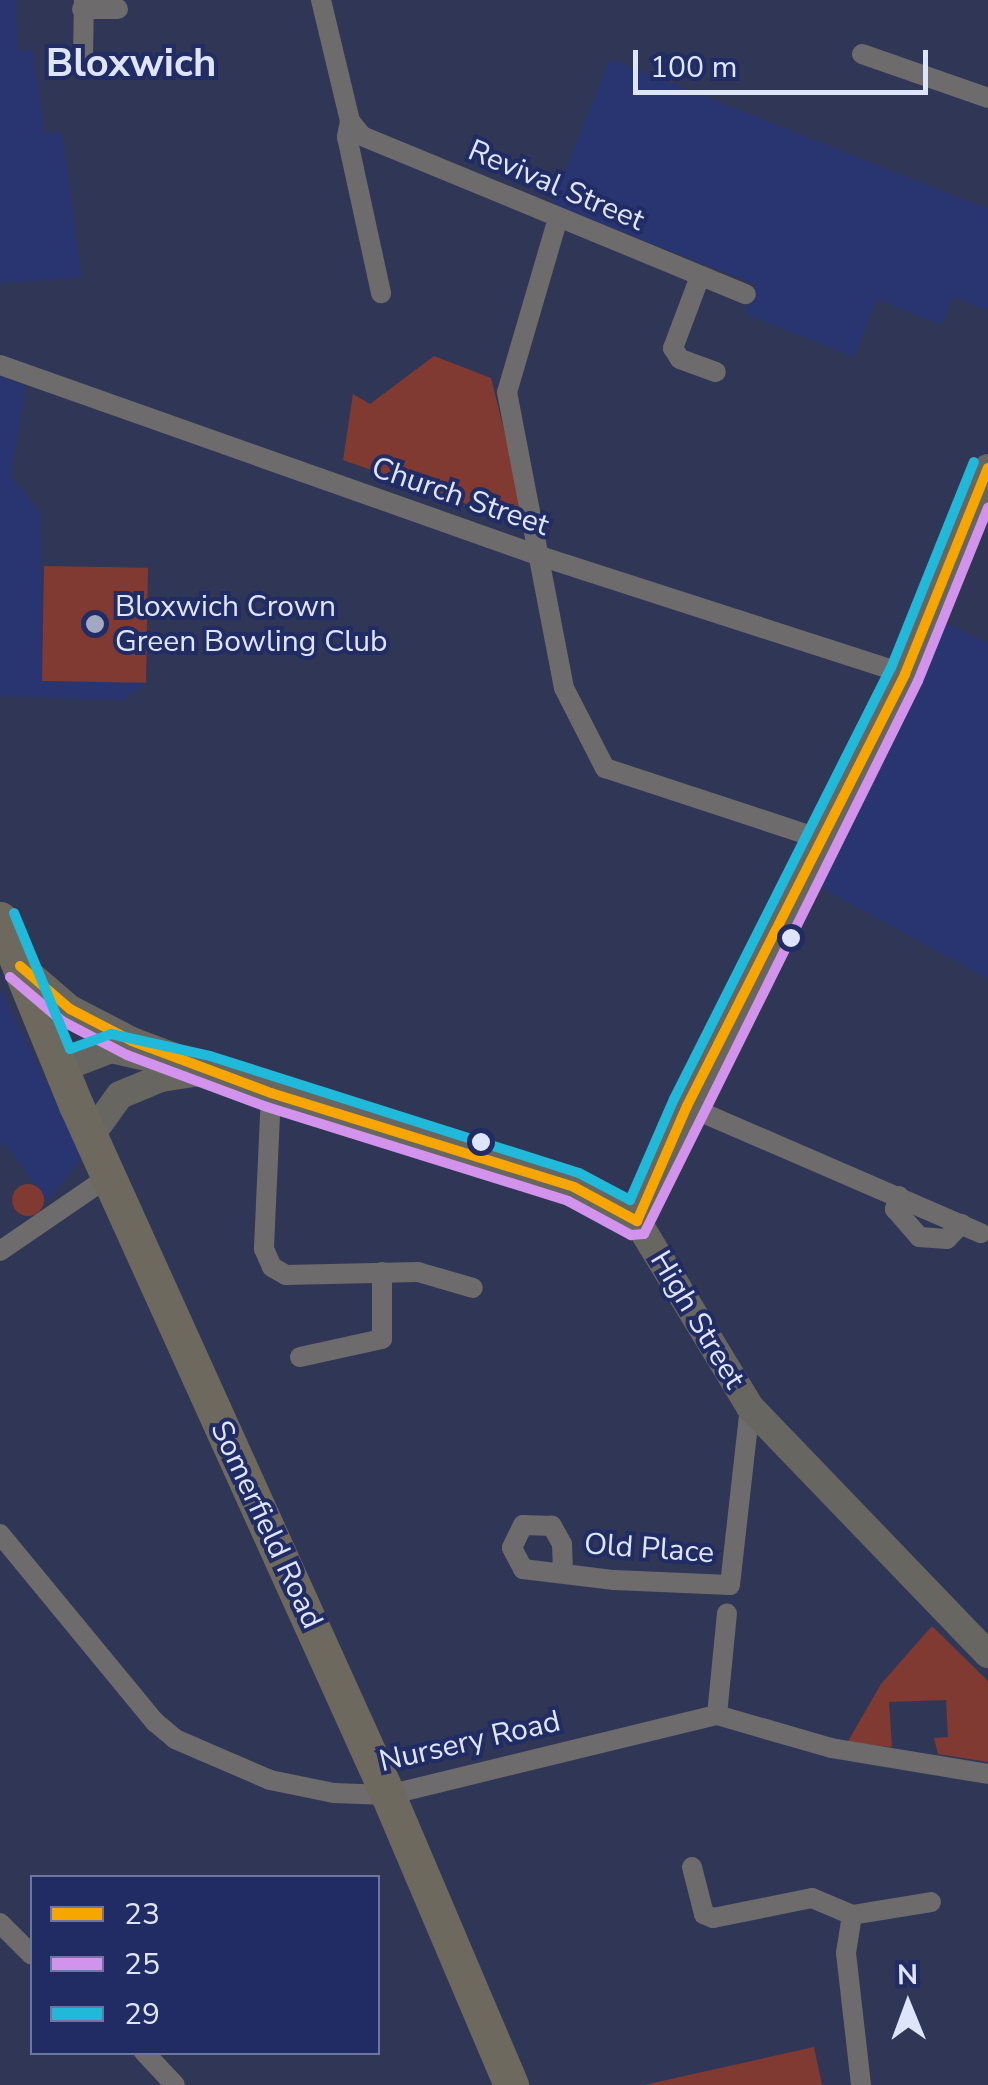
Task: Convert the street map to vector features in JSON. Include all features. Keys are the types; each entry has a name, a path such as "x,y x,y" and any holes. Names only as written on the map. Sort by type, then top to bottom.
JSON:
{"highway":[{"name":"Somerfield Road","path":"8,944 388,1795 511,2085"}],"main road":[{"path":"637,1222 687,1106 905,674 988,468"},
{"name":"High Street","path":"8,944 70,1009 207,1071 574,1187 637,1222 750,1406 988,1654"},
{"name":"High Street","path":"62,1068 110,1049 207,1071"},
{"path":"91,1135 134,1087 207,1071"}],"street":[{"path":"321,0 350,121 347,137 381,293"},
{"path":"83,56 83,4 118,9"},
{"path":"862,54 988,98"},
{"name":"Revival Street","path":"350,121 379,144 699,279 746,294"},
{"path":"558,218 507,392 543,558 564,688 605,768 821,839"},
{"path":"699,279 673,348 680,359 716,372"},
{"name":"Church Street","path":"0,365 543,558 905,674"},
{"path":"271,1094 266,1260 286,1275 431,1274 472,1288"},
{"path":"687,1106 981,1234"},
{"path":"0,1251 110,1176"},
{"path":"899,1196 895,1209 919,1238 946,1239 962,1224"},
{"path":"300,1357 382,1340 382,1272"},
{"name":"Old Place","path":"563,1572 730,1584 750,1406"},
{"name":"Nursery Road","path":"0,1534 175,1739 270,1780 334,1794 388,1795 717,1715 831,1748 988,1774"},
{"path":"717,1715 727,1613"},
{"path":"692,1867 704,1914 713,1918 812,1898 852,1915 931,1902"},
{"path":"852,1915 846,1953 860,2085"},
{"path":"0,1923 30,1953"},
{"path":"147,2055 175,2085"}],"shaded area":[{"path":"0,0 16,0 18,50 33,50 44,132 62,133 82,278 0,283"},
{"path":"610,59 988,209 988,310 953,297 942,325 877,299 854,357 746,314 757,285 552,204"},
{"path":"434,356 491,378 528,526 343,460 353,394 370,404"},
{"path":"0,376 26,386 11,477 40,511 43,681 147,682 124,700 0,696"},
{"name":"Bloxwich Crown Green Bowling Club","path":"44,566 148,568 146,683 42,681"},
{"path":"941,620 988,644 988,979 815,884"},
{"path":"0,989 83,1156 48,1201 5,1144 0,1146"},
{"path":"28,1184 39,1189 44,1200 39,1211 28,1216 17,1211 12,1200 17,1189"},
{"path":"932,1626 988,1681 988,1762 938,1754 934,1738 948,1737 946,1700 889,1702 892,1747 847,1743 881,1684"},
{"path":"814,2047 822,2085 644,2085"}],"transit line":[{"name":"29","path":"14,913 70,1049 111,1034 210,1056 579,1173 630,1200 674,1099 891,668 974,462"},
{"name":"23","path":"20,966 70,1009 132,1041 271,1093 574,1187 637,1221 687,1106 905,674 988,468"},
{"name":"25","path":"10,977 62,1021 127,1055 267,1107 568,1201 631,1235 644,1234 918,681 988,508"}],"place":[{"name":"Bloxwich Crown Green Bowling Club","path":"95,624"}],"district":[{"name":"Bloxwich","path":"131,63"}]}
